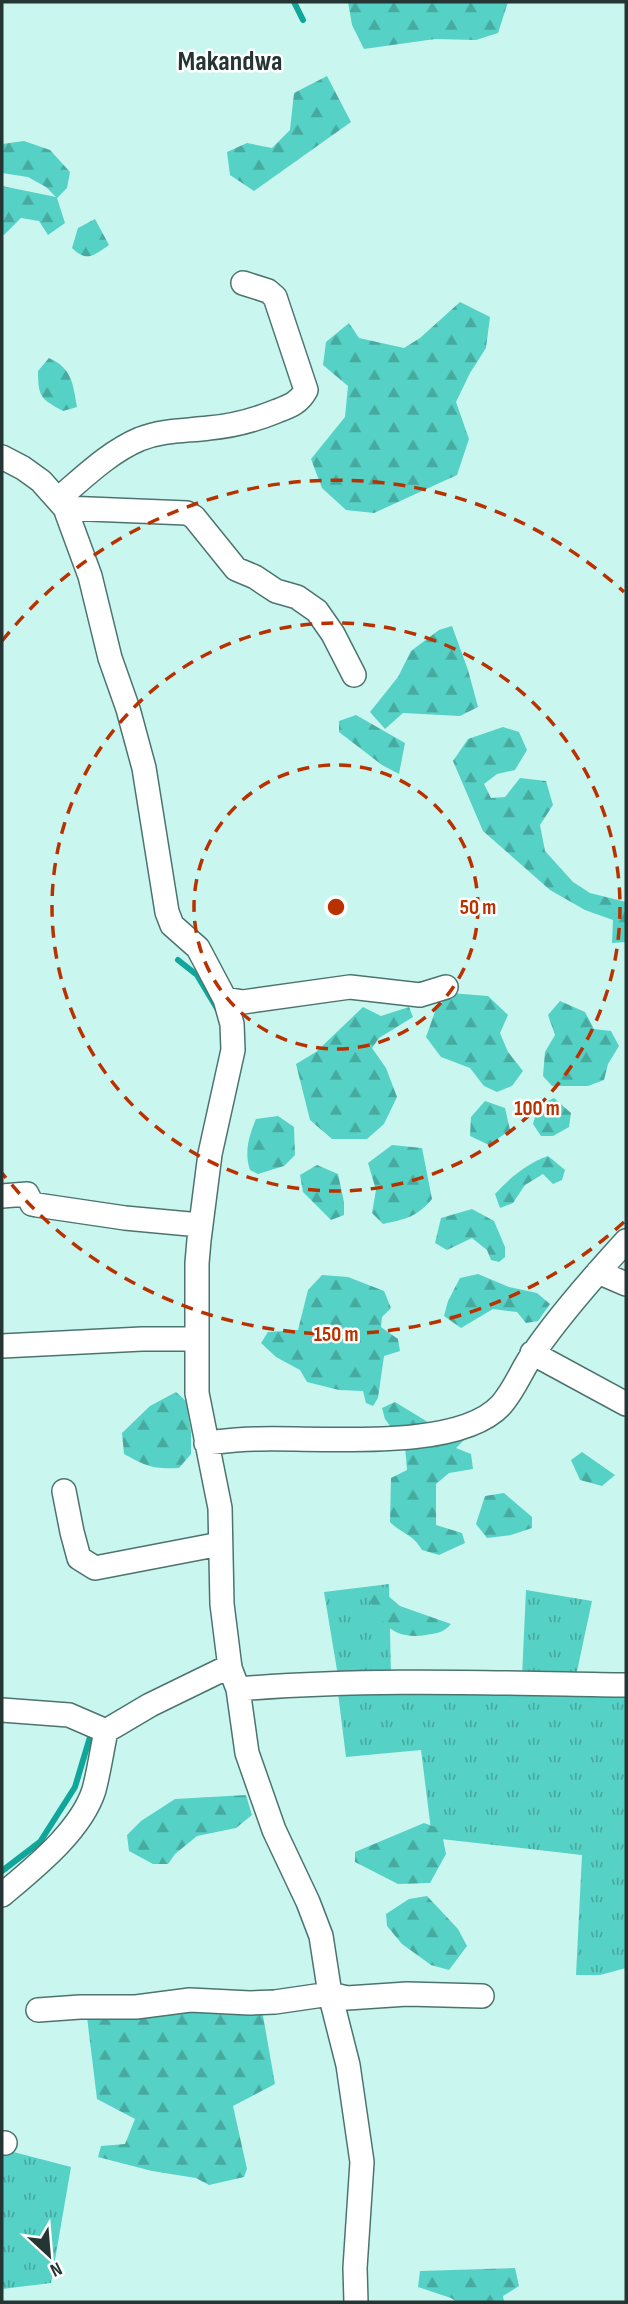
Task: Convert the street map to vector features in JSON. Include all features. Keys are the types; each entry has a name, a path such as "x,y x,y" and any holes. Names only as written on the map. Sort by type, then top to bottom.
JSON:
{"street":[{"path":"61,504 114,454 140,439 173,430 207,429 254,420 293,405 301,399 306,390 275,297 268,291 243,283"},
{"path":"2,457 41,481 61,504 90,576 110,657 144,768 167,912 172,925 198,948 225,999 232,1024 233,1050 210,1154 200,1224 197,1263 197,1393 220,1508 222,1604 230,1665 238,1689 247,1753 274,1830 309,1902 321,1937 330,1994 348,2065 362,2162 355,2268 356,2302"},
{"path":"61,504 187,513 194,517 236,569 276,590 297,597 317,611 333,634 354,675"},
{"path":"225,999 243,1002 350,987 420,995 446,987"},
{"path":"2,1196 27,1194 32,1204 37,1205 125,1218 200,1224"},
{"path":"206,1443 260,1439 376,1440 422,1436 474,1422 500,1407 533,1353 626,1241"},
{"path":"598,1272 626,1284"},
{"path":"2,1346 196,1339"},
{"path":"533,1353 626,1404"},
{"path":"64,1491 79,1558 94,1568 220,1544"},
{"path":"2,1895 36,1867 83,1812 93,1791 106,1731 150,1705 230,1665"},
{"path":"238,1689 290,1685 466,1682 626,1685"},
{"path":"2,1710 69,1715 106,1731"},
{"path":"38,2010 136,2007 190,2000 275,2003 330,1994 347,1998 407,1994 482,1996"}],"green space":[{"path":"348,2 508,2 498,33 476,40 435,39 364,49 352,25"},
{"path":"327,76 351,122 254,191 230,175 227,152 247,143 272,148 290,130 294,93"},
{"path":"24,141 50,150 70,172 67,188 57,198 65,223 48,235 39,221 21,218 4,235 2,233 2,186 56,197 46,187 28,177 2,173 2,144"},
{"path":"95,219 109,245 90,256 77,253 72,248 78,228"},
{"path":"460,302 490,317 486,348 456,402 469,439 457,475 374,513 346,510 322,488 311,459 345,417 348,386 323,365 326,342 349,323 359,338 404,348 420,338"},
{"path":"49,358 67,372 77,407 63,411 42,396 38,371"},
{"path":"452,626 478,707 460,716 403,713 385,729 370,712 398,677 411,651 439,630"},
{"path":"356,715 405,743 399,774 382,765 339,732 339,721"},
{"path":"503,727 519,732 527,750 515,770 497,774 484,784 491,798 505,797 520,778 546,781 553,805 540,825 545,851 573,882 590,893 626,902 626,942 612,943 613,920 585,910 550,890 483,831 453,761 468,739"},
{"path":"450,993 488,996 508,1015 500,1033 508,1052 523,1071 512,1086 497,1092 484,1086 470,1068 441,1057 426,1037 436,1009"},
{"path":"560,1001 585,1012 594,1029 611,1031 619,1046 608,1064 604,1080 588,1086 552,1086 543,1076 545,1052 555,1035 548,1015"},
{"path":"363,1007 381,1016 409,1007 413,1017 379,1038 372,1048 386,1068 397,1097 384,1124 367,1139 332,1139 310,1120 296,1064 316,1052"},
{"path":"554,1098 571,1113 569,1127 553,1136 541,1136 533,1124 538,1106"},
{"path":"485,1101 505,1108 510,1130 489,1145 470,1136 471,1117"},
{"path":"278,1116 294,1127 295,1155 284,1166 258,1174 250,1170 248,1163 247,1150 251,1132 256,1119"},
{"path":"392,1145 422,1148 432,1199 410,1216 383,1224 372,1213 376,1190 368,1163"},
{"path":"548,1156 565,1170 562,1180 553,1184 543,1174 525,1185 513,1203 500,1208 495,1194 519,1172"},
{"path":"317,1165 338,1174 344,1215 331,1220 303,1192 300,1175"},
{"path":"472,1209 494,1221 505,1247 505,1257 499,1262 491,1260 487,1250 472,1238 447,1250 435,1243 441,1218"},
{"path":"478,1274 509,1287 537,1293 550,1304 538,1321 526,1323 517,1312 493,1309 461,1328 444,1316 448,1301 460,1278"},
{"path":"322,1275 348,1277 384,1291 391,1308 382,1317 381,1327 398,1339 400,1351 384,1356 378,1398 373,1406 366,1403 363,1391 339,1390 307,1382 300,1370 276,1357 261,1343 268,1332 298,1330 308,1290"},
{"path":"176,1392 186,1401 191,1454 179,1468 170,1468 151,1466 124,1454 122,1433 150,1406"},
{"path":"395,1402 431,1424 471,1433 456,1448 471,1454 473,1469 449,1473 436,1484 436,1525 462,1533 465,1543 439,1555 422,1550 415,1540 390,1522 391,1478 407,1470 405,1446 385,1419 382,1408"},
{"path":"582,1452 615,1475 602,1486 580,1480 571,1460"},
{"path":"504,1493 532,1517 532,1528 511,1535 487,1538 476,1524 485,1496"},
{"path":"389,1584 391,1675 338,1676 324,1592"},
{"path":"365,1589 381,1590 400,1606 451,1624 437,1633 403,1635 386,1626 374,1610"},
{"path":"526,1590 592,1601 576,1676 522,1677"},
{"path":"338,1693 626,1694 626,1968 600,1975 576,1975 582,1855 432,1838 421,1750 346,1757"},
{"path":"246,1795 252,1815 236,1828 197,1836 175,1854 168,1864 153,1864 129,1851 127,1835 141,1821 175,1799"},
{"path":"424,1823 441,1829 446,1854 430,1883 398,1884 355,1862 355,1852"},
{"path":"427,1896 458,1929 467,1946 449,1970 431,1965 402,1944 387,1926 386,1914 409,1899"},
{"path":"86,2009 262,2010 275,2084 233,2106 247,2169 244,2177 209,2185 196,2178 152,2171 98,2157 101,2146 125,2144 135,2119 97,2099"},
{"path":"2,2149 71,2167 51,2283 2,2289"},
{"path":"515,2268 519,2286 503,2296 504,2302 457,2302 418,2287 420,2271"}],"waterway":[{"path":"294,2 303,20"},
{"path":"178,960 197,975 218,1010"},
{"path":"2,1871 40,1842 75,1787 90,1737"}],"district":[{"name":"Makandwa","path":"230,61"}]}
